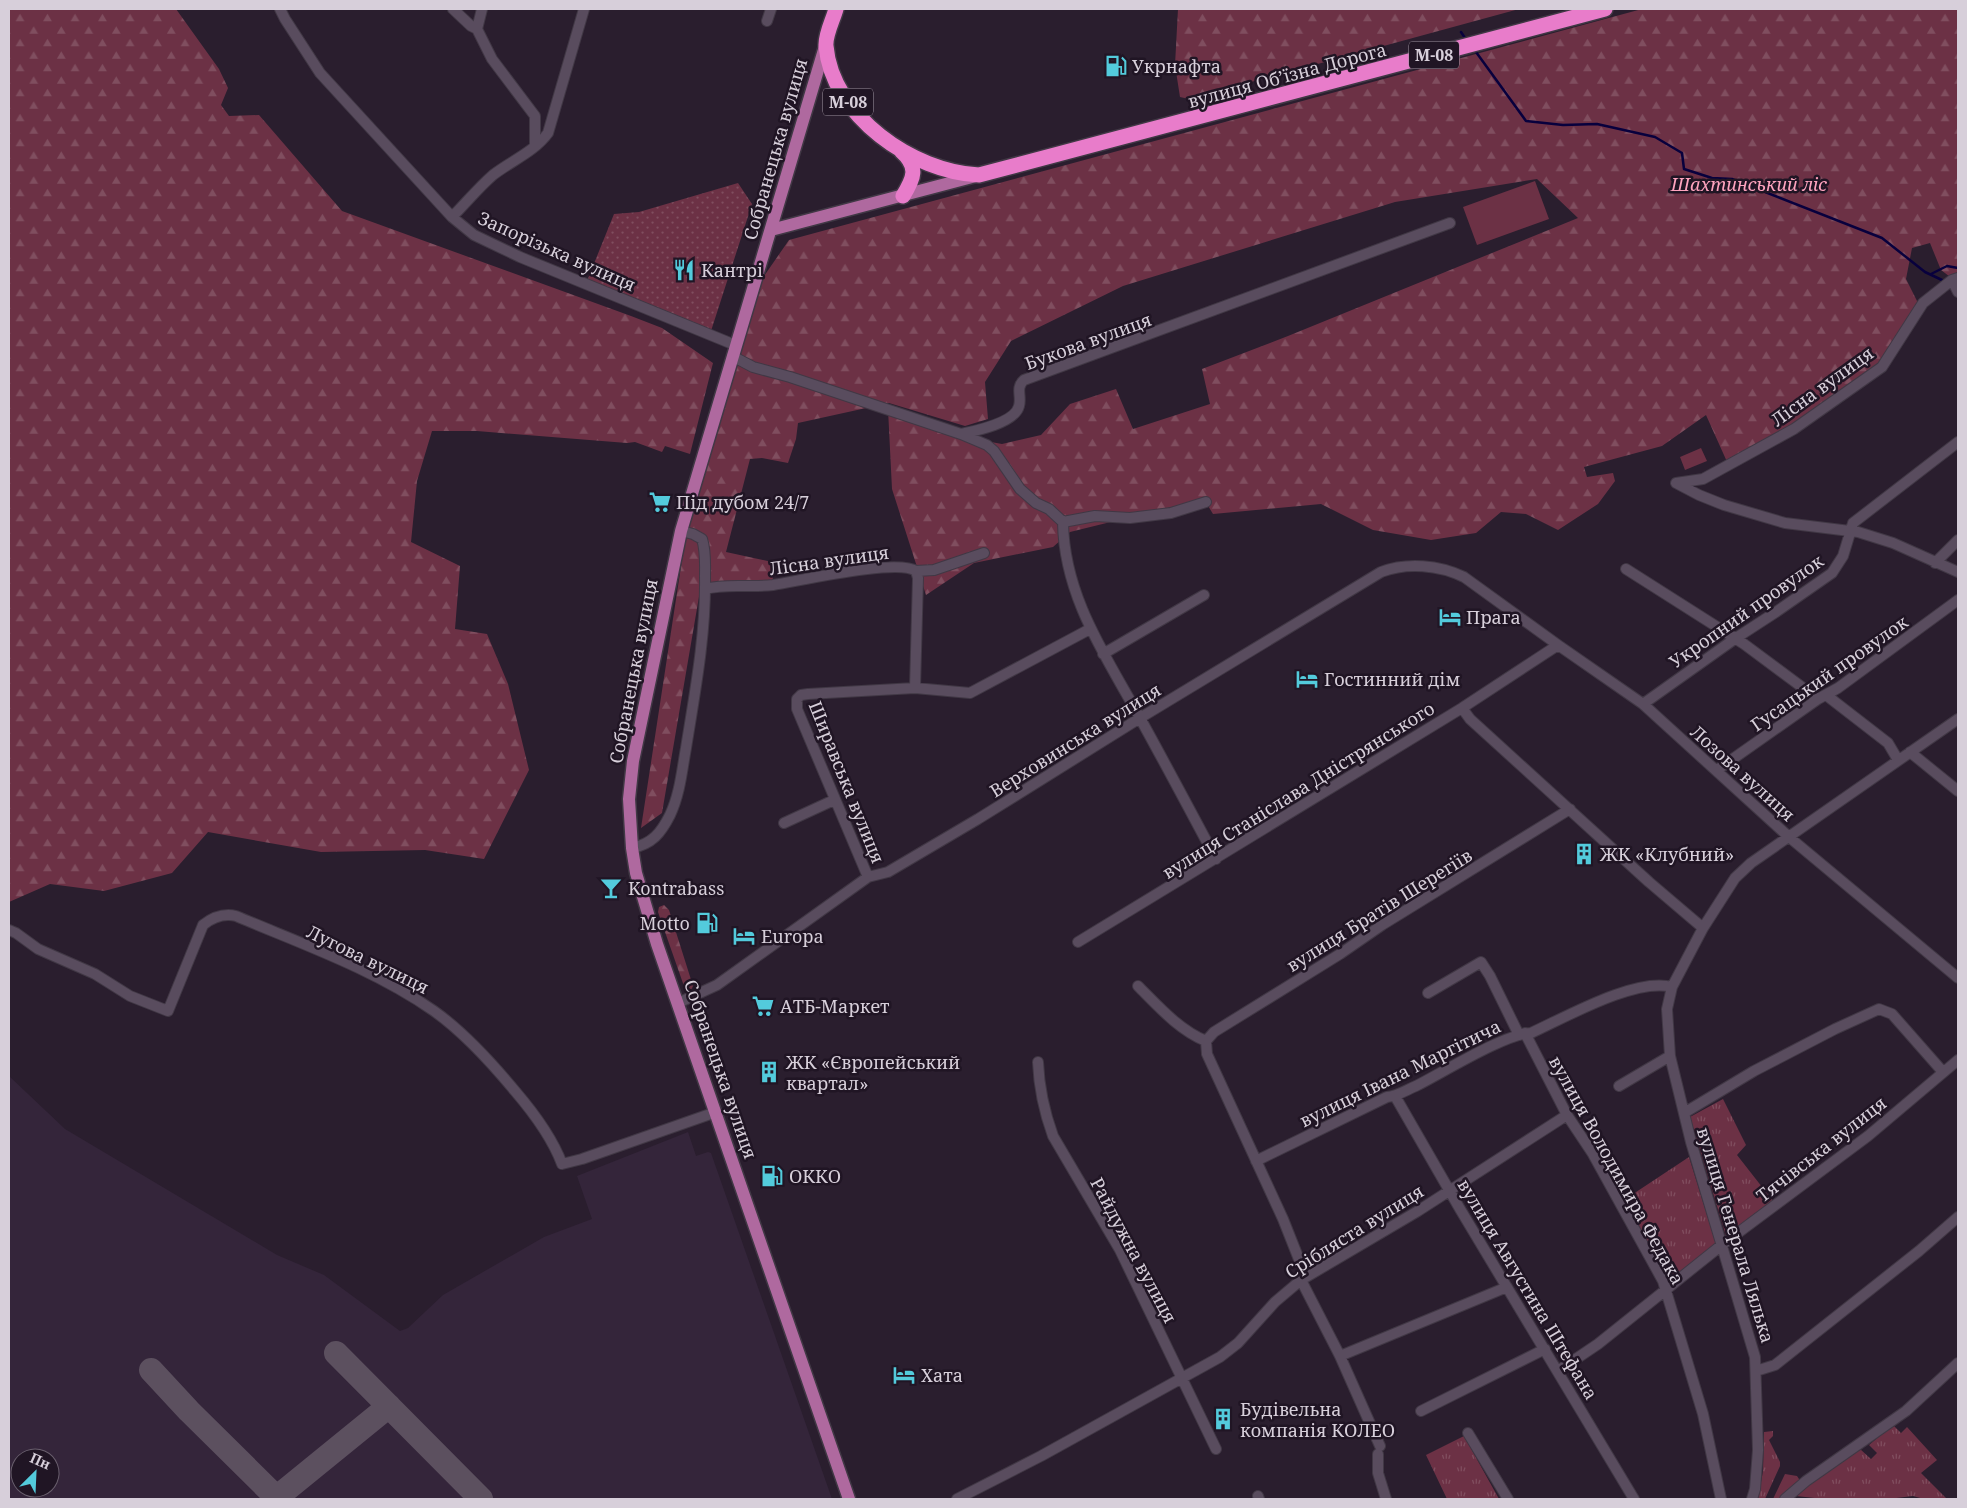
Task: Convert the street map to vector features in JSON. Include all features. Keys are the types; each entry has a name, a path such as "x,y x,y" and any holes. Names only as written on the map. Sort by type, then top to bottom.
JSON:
{"highway":[{"name":"Собранецька вулиця","path":"826,43 836,9"},
{"name":"вулиця Обʼїзна Дорога","path":"826,43 829,62 845,98 864,122 894,146 931,164 950,171 979,175 1605,9"},
{"path":"894,146 910,159 913,169 912,179 903,196"}],"main road":[{"name":"Собранецька вулиця","path":"826,43 681,531 633,760 629,799 632,848 636,873 651,924 849,1499"},
{"name":"вулиця Обʼїзна Дорога","path":"771,230 979,175"}],"street":[{"name":"Запорізька вулиця","path":"280,9 285,20 320,73 452,217 474,235 513,254 734,350"},
{"path":"453,9 471,26 477,29 492,58 535,116 535,145"},
{"path":"477,29 482,9"},
{"path":"452,217 480,186 506,165 522,156 548,133 584,9"},
{"path":"767,21 771,9"},
{"name":"Букова вулиця","path":"734,350 753,367 790,377 960,434 986,429 1015,414 1019,408 1019,389 1024,380 1450,224"},
{"path":"1955,279 1958,292"},
{"name":"Лісна вулиця","path":"1848,532 1785,523 1724,505 1676,483 1703,479 1785,434 1882,367 1923,303 1955,279"},
{"path":"986,429 987,445"},
{"path":"960,434 987,445 994,451 1020,489 1036,503 1049,509 1063,522 1064,550 1080,604 1090,629 1216,860"},
{"path":"1958,442 1852,523 1848,532 1858,532 1902,546 1935,563 1958,572"},
{"path":"1063,522 1095,516 1130,518 1171,513 1206,502"},
{"path":"632,848 650,842 670,815 674,804 698,667 705,589 704,547 702,539 681,531"},
{"name":"Укропний провулок","path":"1643,704 1832,573 1842,556 1848,532"},
{"path":"1935,563 1958,540"},
{"name":"Лісна вулиця","path":"705,589 719,585 750,587 771,585 848,571 894,567 911,567 916,571 934,570 984,553"},
{"name":"Верховинська вулиця","path":"678,1002 717,985 868,877 896,868 1140,718 1387,570 1417,566 1451,570 1464,576 1500,602"},
{"path":"1626,568 1736,638 1888,743 1898,760"},
{"path":"916,571 918,578 915,688 970,693 1090,629"},
{"path":"1103,654 1204,595"},
{"name":"Гусацький провулок","path":"1717,770 1923,627 1958,600"},
{"name":"Лозова вулиця","path":"1500,602 1643,704 1789,837 1958,978"},
{"name":"вулиця Станіслава Дністрянського","path":"1078,942 1216,860 1462,708 1558,645"},
{"name":"Ширавська вулиця","path":"868,877 797,709 797,698 808,694 915,688"},
{"path":"1462,708 1470,719 1649,882 1703,928"},
{"path":"1684,1113 1670,1056 1667,1009 1672,987 1703,928 1735,878 1751,863 1958,719"},
{"path":"1910,752 1958,791"},
{"path":"784,823 834,800"},
{"name":"вулиця Братів Шерегіїв","path":"1206,1041 1214,1032 1570,809"},
{"name":"Лугова вулиця","path":"9,930 38,949 95,974 130,996 168,1011 203,925 209,920 225,913 236,916 332,957 398,988 435,1012 488,1058 534,1114 562,1164 582,1159 716,1112"},
{"name":"вулиця Володимира Федака","path":"1428,993 1481,962 1566,1115 1593,1154 1666,1290 1703,1414 1721,1499"},
{"name":"вулиця Івана Маргітича","path":"1256,1161 1378,1101 1395,1096 1502,1041 1531,1033 1606,998 1637,988 1663,984 1672,987"},
{"path":"1138,986 1182,1026 1206,1041 1207,1054 1298,1254 1304,1279 1340,1356 1379,1450 1378,1473 1386,1499"},
{"name":"вулиця Генерала Лялька","path":"1752,1499 1755,1489 1758,1450 1755,1357 1684,1113 1754,1071 1835,1028 1880,1009 1892,1014 1944,1072"},
{"path":"1619,1086 1670,1056"},
{"name":"Тячівська вулиця","path":"1558,1371 1598,1344 1722,1244 1868,1136 1958,1060"},
{"name":"Райдужна вулиця","path":"1038,1062 1039,1085 1053,1136 1120,1250 1178,1370 1180,1379 1216,1449"},
{"name":"вулиця Августина Штефана","path":"1395,1096 1460,1209 1634,1499"},
{"name":"Срібляста вулиця","path":"957,1499 1041,1456 1220,1357 1232,1349 1274,1302 1304,1279 1450,1190 1566,1115"},
{"path":"1756,1371 1775,1365 1958,1217"},
{"path":"1340,1356 1507,1287"},
{"path":"1421,1411 1545,1349"},
{"path":"1785,1499 1806,1481 1906,1411 1958,1363"},
{"path":"1468,1433 1508,1499"}],"shaded area":[{"path":"9,1076 65,1129 277,1255 324,1275 400,1331 408,1328 443,1295 544,1237 592,1219 577,1176 688,1132 696,1156 708,1152 711,1153 832,1499 9,1499"}],"green space":[{"path":"9,9 176,9 219,69 228,88 221,105 229,116 259,115 342,211 662,328 713,363 690,454 665,446 662,452 635,442 627,443 477,431 432,431 417,481 411,542 460,566 455,629 487,634 508,684 529,770 484,859 425,850 321,852 208,832 172,873 104,891 50,884 9,902"},
{"path":"1178,9 1519,9 1189,99 1180,97 1175,65"},
{"name":"Шахтинський ліс","path":"1642,9 1958,9 1958,283 1941,270 1930,243 1912,248 1906,279 1919,305 1893,352 1858,385 1728,464 1706,415 1662,446 1584,467 1587,477 1613,473 1615,481 1598,504 1558,530 1526,514 1501,512 1476,533 1431,540 1373,530 1321,504 1213,514 1204,499 1070,532 1053,547 974,563 926,595 892,489 888,409 958,436 1002,444 1041,435 1070,404 1116,389 1133,429 1210,404 1202,369 1578,218 1537,179 1395,202 1123,286 1011,341 985,382 988,419 965,426 889,403 798,423 796,439 788,463 762,458 750,459 726,552 772,562 773,582 701,585 662,813 641,828 684,547 712,442 762,279 789,240"},
{"path":"1535,181 1549,219 1477,245 1463,207"},
{"path":"738,183 752,204 711,331 587,281 614,214 639,212"},
{"path":"1701,448 1707,461 1685,470 1680,457"},
{"path":"664,905 669,910 693,986 688,991 685,989 658,912 659,907"},
{"path":"1723,1099 1746,1145 1737,1155 1773,1201 1726,1236 1690,1117"},
{"path":"1689,1157 1716,1244 1669,1282 1624,1200"},
{"path":"1893,1425 1901,1433 1907,1427 1937,1460 1921,1473 1947,1499 1924,1499 1913,1496 1888,1499 1824,1499 1796,1496 1823,1474 1860,1449 1871,1459 1877,1453 1869,1445"},
{"path":"1773,1431 1773,1436 1769,1440 1780,1462 1780,1466 1765,1499 1758,1499 1763,1471 1764,1432"},
{"path":"1464,1436 1499,1499 1447,1499 1426,1455"},
{"path":"1785,1474 1797,1476 1801,1482 1783,1499 1773,1499"}],"waterway":[{"path":"1461,32 1465,38"},
{"path":"1476,52 1526,121 1563,125 1597,124 1655,137 1682,153 1684,169 1712,178 1732,179 1882,238 1925,272 1942,280"},
{"path":"1931,274 1947,266 1958,268"}],"taxiway":[{"path":"336,1353 481,1499"},
{"path":"151,1370 189,1411 278,1499"},
{"path":"276,1498 389,1406"}],"place":[{"name":"Укрнафта","path":"1116,66"},
{"name":"Кантрі","path":"684,270"},
{"name":"Під дубом 24/7","path":"660,502"},
{"name":"Прага","path":"1450,617"},
{"name":"Гостинний дім","path":"1307,679"},
{"name":"ЖК «Клубний»","path":"1584,854"},
{"name":"Kontrabass","path":"611,888"},
{"name":"Motto","path":"707,923"},
{"name":"Europa","path":"744,936"},
{"name":"АТБ-Маркет","path":"763,1006"},
{"name":"ЖК «Європейський квартал»","path":"769,1072"},
{"name":"ОККО","path":"772,1176"},
{"name":"Хата","path":"904,1375"},
{"name":"Будівельна компанія КОЛЕО","path":"1223,1419"}]}
